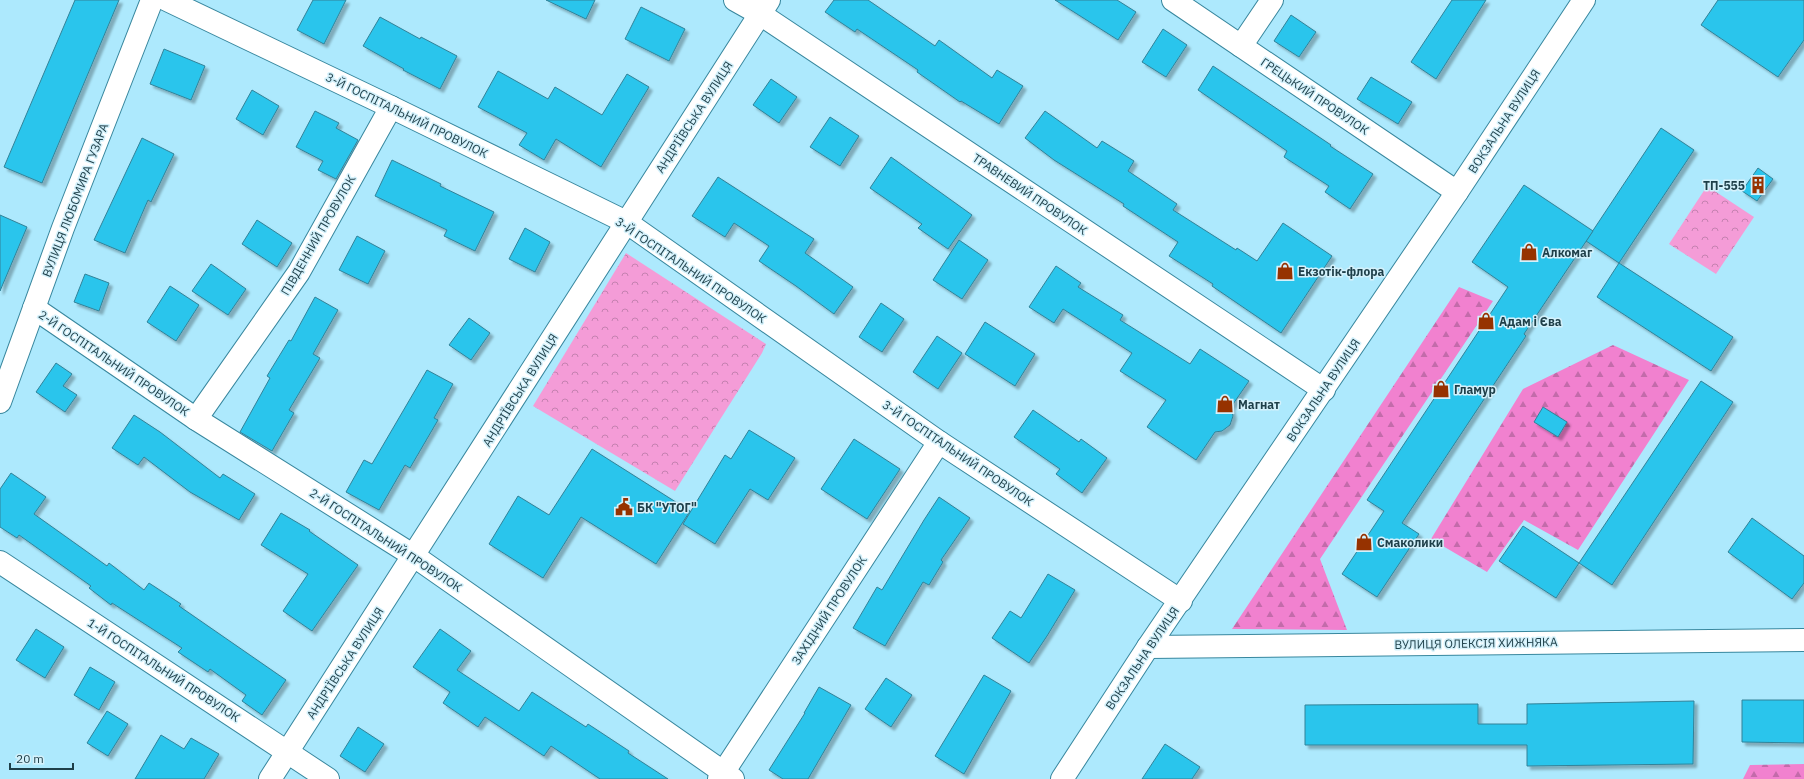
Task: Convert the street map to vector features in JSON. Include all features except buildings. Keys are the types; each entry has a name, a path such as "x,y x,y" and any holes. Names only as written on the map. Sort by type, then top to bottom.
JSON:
{"street":[{"name":"ВУЛИЦЯ ЛЮБОМИРА ГУЗАРА","path":"0,402 34,308 152,0"},
{"name":"3-Й ГОСПІТАЛЬНИЙ ПРОВУЛОК","path":"166,0 391,107 626,222 939,442 1181,601"},
{"name":"ТРАВНЕВИЙ ПРОВУЛОК","path":"734,0 765,7 1324,390"},
{"name":"ГРЕЦЬКИЙ ПРОВУЛОК","path":"1173,0 1457,192"},
{"path":"1241,46 1272,0"},
{"name":"ВОКЗАЛЬНА ВУЛИЦЯ","path":"1062,779 1148,647 1181,601 1324,390 1584,0"},
{"name":"АНДРІЇВСЬКА ВУЛИЦЯ","path":"270,779 765,7"},
{"name":"ПІВДЕННИЙ ПРОВУЛОК","path":"196,419 299,272 391,107"},
{"name":"2-Й ГОСПІТАЛЬНИЙ ПРОВУЛОК","path":"34,308 196,419 414,556 725,777"},
{"name":"ЗАХІДНИЙ ПРОВУЛОК","path":"725,777 939,442"},
{"name":"1-Й ГОСПІТАЛЬНИЙ ПРОВУЛОК","path":"0,562 288,751 328,779"},
{"name":"ВУЛИЦЯ ОЛЕКСІЯ ХИЖНЯКА","path":"1148,647 1804,640"}],"green space":[{"path":"1707,186 1754,217 1716,274 1669,244"},
{"path":"626,253 766,344 762,353 675,491 533,406"},
{"path":"1459,287 1493,301 1320,559 1347,630 1232,629"},
{"path":"1613,345 1689,380 1578,550 1524,520 1487,572 1431,539 1523,389"},
{"path":"1804,764 1804,779 1743,779 1750,765"}],"place":[{"name":"ТП-555","path":"1758,185"},
{"name":"Алкомаг","path":"1529,252"},
{"name":"Екзотік-флора","path":"1285,271"},
{"name":"Адам і Єва","path":"1486,321"},
{"name":"Гламур","path":"1441,389"},
{"name":"Магнат","path":"1225,404"},
{"name":"БК \"УТОГ\"","path":"624,507"},
{"name":"Смаколики","path":"1364,542"}]}
